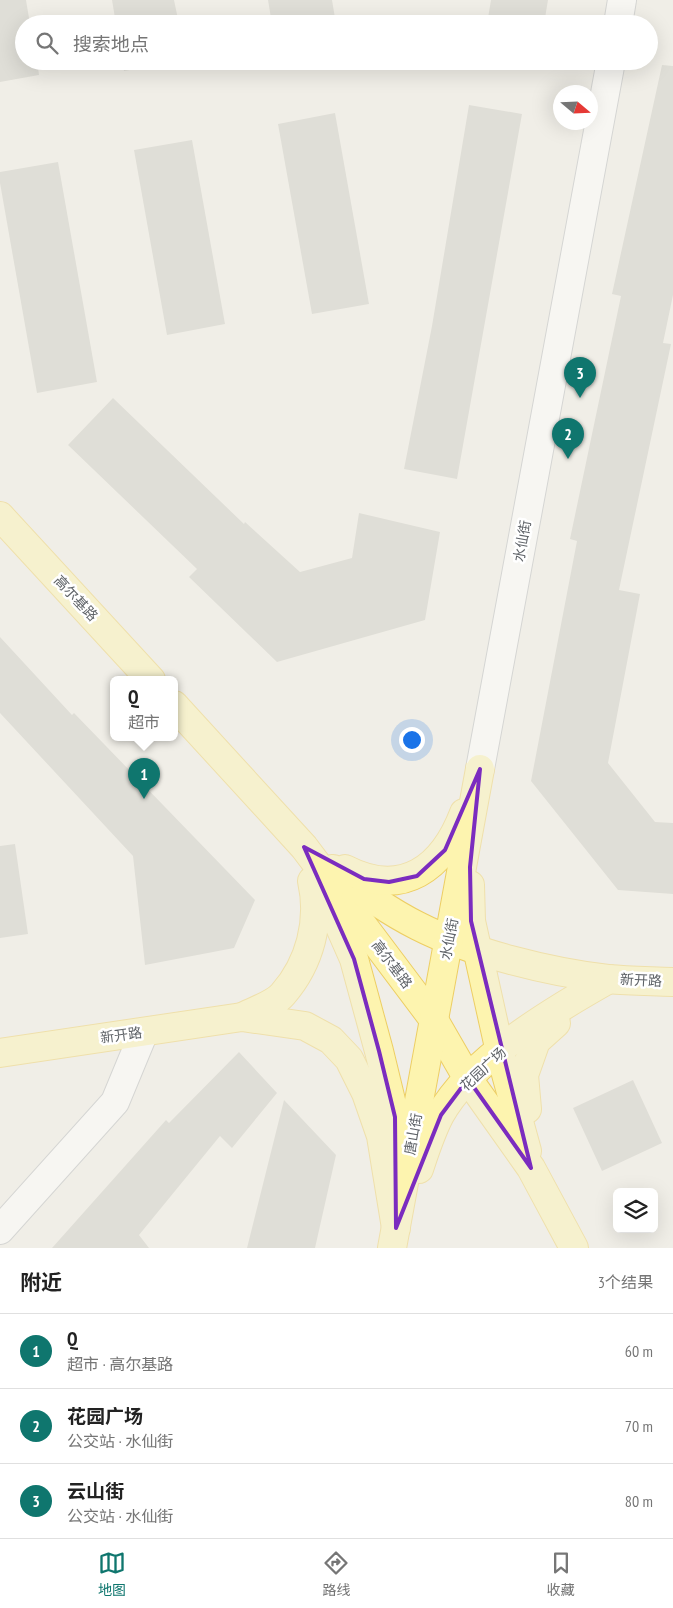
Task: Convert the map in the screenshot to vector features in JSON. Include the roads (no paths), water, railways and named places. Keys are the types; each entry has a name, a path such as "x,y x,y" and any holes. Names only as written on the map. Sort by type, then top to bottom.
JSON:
{"main road":[{"name":"高尔基路","path":"0,516 147,676"},
{"name":"高尔基路","path":"178,709 304,847 434,1020 468,1079 531,1168 574,1248"},
{"path":"304,847 364,879 389,882 417,876 444,850 462,817 480,769"},
{"path":"480,769 470,867 471,921 500,1052 531,1168"},
{"name":"水仙街","path":"434,1020 480,769"},
{"path":"242,1017 282,996 308,954 317,902 304,847"},
{"path":"304,847 354,959 380,1051 395,1117 394,1238"},
{"name":"新开路","path":"304,847 359,890 388,909 419,927 478,950 537,966 608,979 673,982"},
{"path":"531,1168 524,1075 536,1041 608,979"},
{"name":"花园广场","path":"394,1238 441,1115 468,1079 547,1015 608,979"},
{"path":"242,1017 305,1026 330,1040 349,1059 366,1093 381,1136 394,1238"},
{"name":"新开路","path":"0,1053 242,1017"},
{"name":"唐山街","path":"394,1238 434,1020"}],"street":[{"path":"620,15 622,0"},
{"name":"水仙街","path":"480,769 609,70"},
{"path":"0,1230 116,1102 144,1032"}],"place":[{"name":"云山街","path":"580,398"},
{"name":"花园广场","path":"568,459"},
{"name":"Q","path":"144,799"}]}
